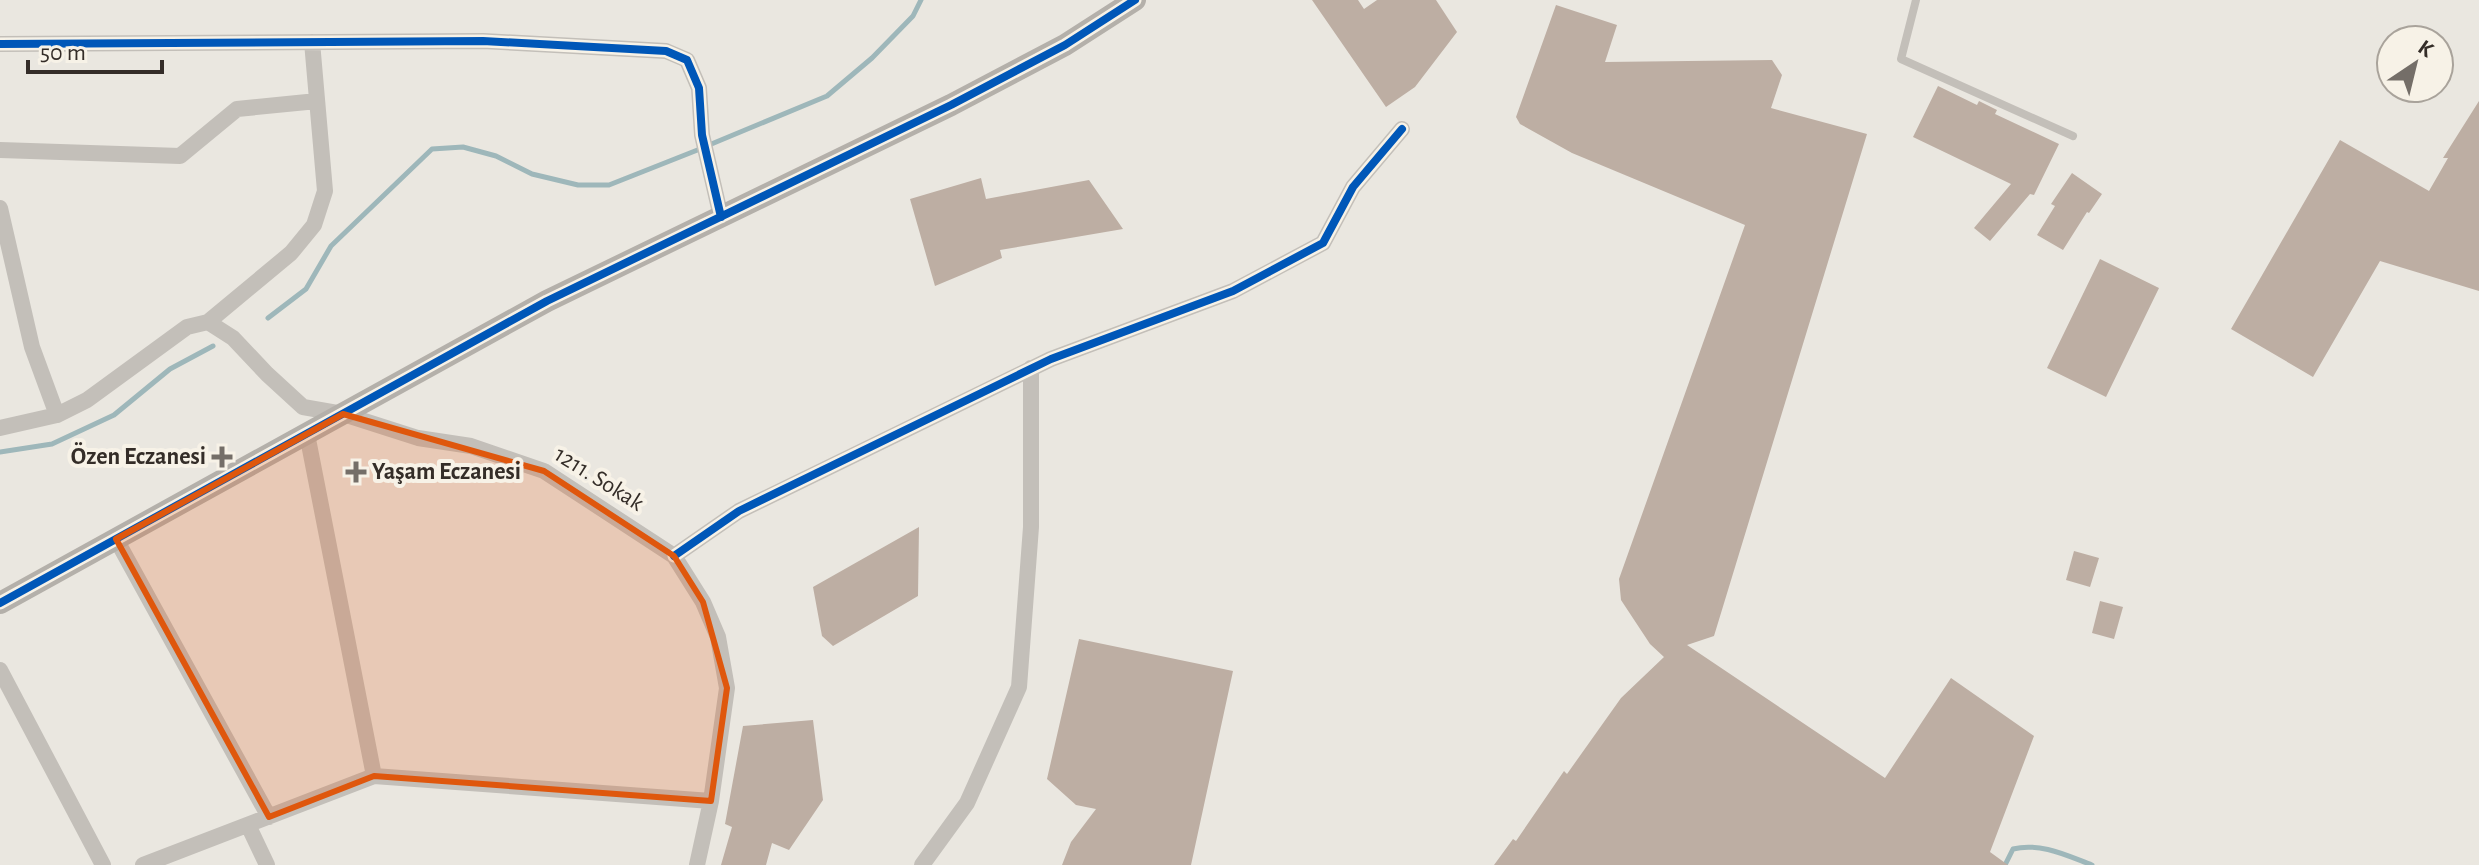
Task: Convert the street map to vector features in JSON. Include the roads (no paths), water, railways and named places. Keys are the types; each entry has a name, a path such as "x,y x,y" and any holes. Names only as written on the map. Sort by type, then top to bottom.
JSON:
{"street":[{"path":"0,603 547,301 951,105 1065,45 1135,0"},
{"path":"0,44 483,41 666,51 687,60 699,88 702,135 721,217"},
{"path":"0,428 57,415 87,400 187,327 208,322 291,253 314,225 325,191 312,42"},
{"path":"0,150 180,156 237,109 317,101"},
{"path":"674,556 739,511 1031,368 1233,291 1323,243 1353,187 1402,129"},
{"path":"0,208 32,347 57,415"},
{"name":"1211. Sokak","path":"208,322 233,338 303,407 343,414 418,438 471,446 544,471 674,556 703,602 718,637 727,688 711,801 697,865"},
{"path":"922,865 967,803 1019,687 1031,527 1031,368"},
{"path":"307,434 374,776"},
{"path":"116,539 269,817"},
{"path":"0,670 103,865"},
{"path":"143,865 374,776 711,801"},
{"path":"248,825 267,865"}],"lane":[{"path":"1916,0 1901,59 2073,136"}],"waterway":[{"path":"709,145 827,96 872,58 913,16 921,0"},
{"path":"268,318 306,289 331,246 432,149 463,147 496,156 532,174 578,185 609,185 700,149"},
{"path":"0,452 52,444 114,415 170,369 213,346"},
{"path":"2005,865 2013,849 2023,847 2054,851 2092,865"}],"place":[{"name":"Özen Eczanesi","path":"222,457"},
{"name":"Yaşam Eczanesi","path":"356,472"}]}
